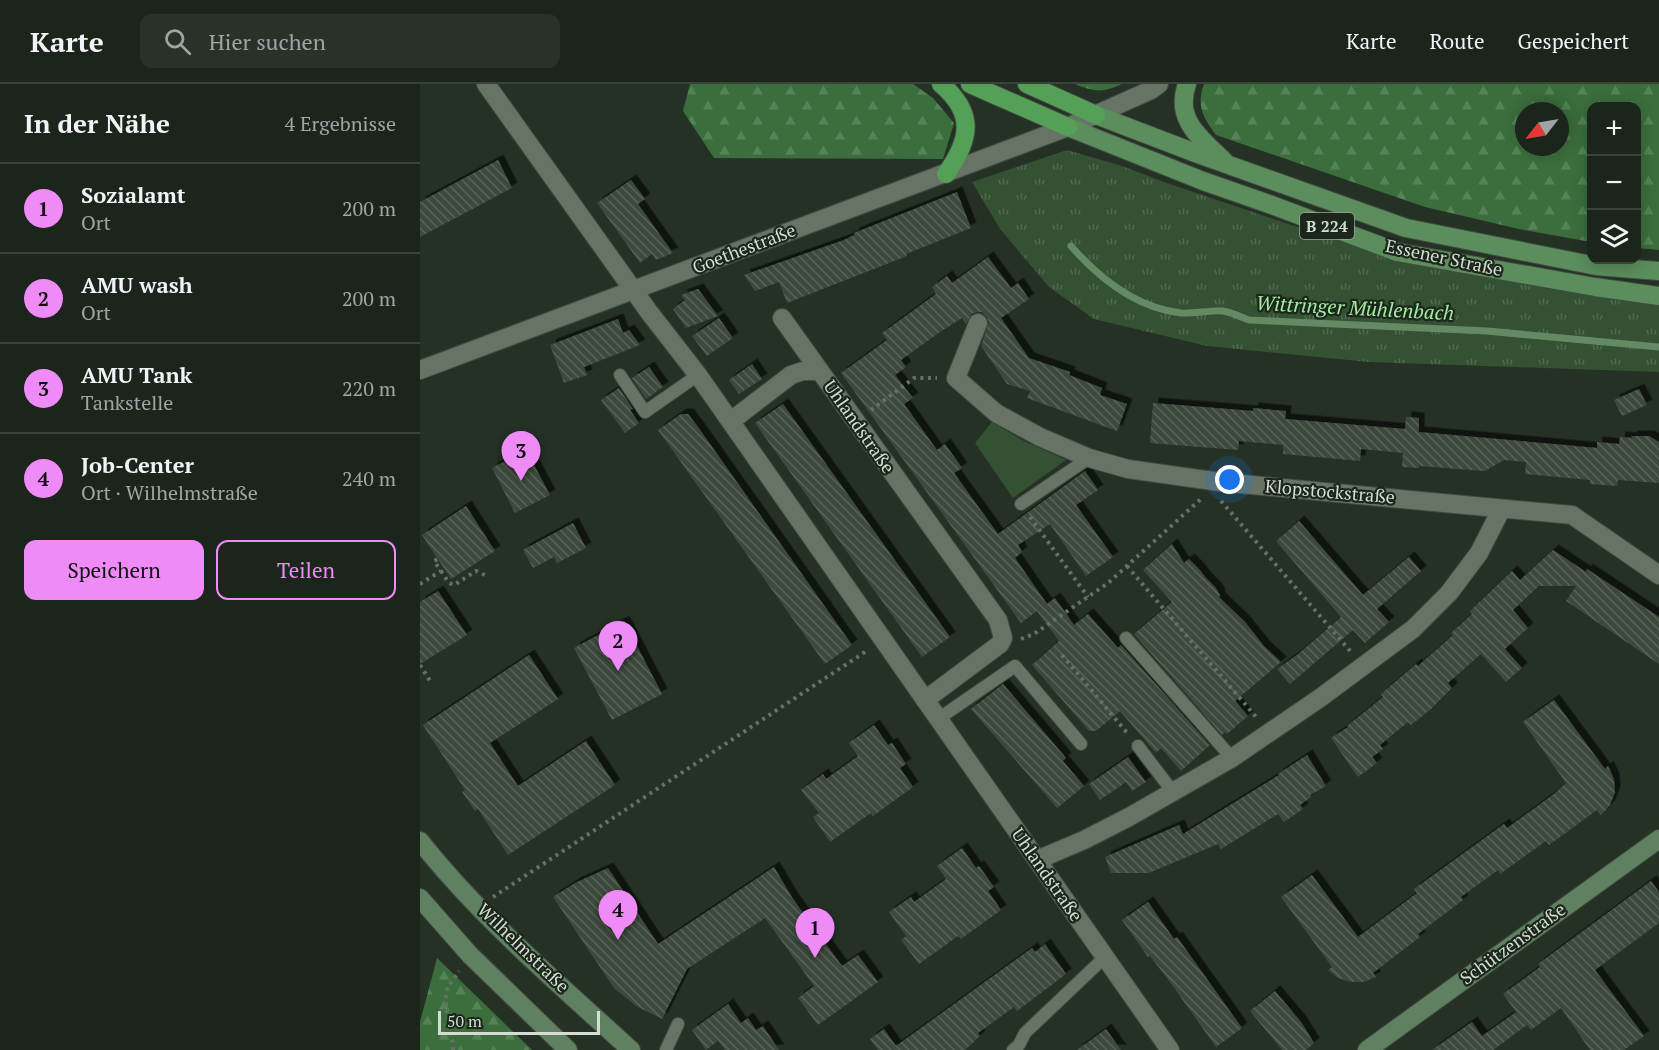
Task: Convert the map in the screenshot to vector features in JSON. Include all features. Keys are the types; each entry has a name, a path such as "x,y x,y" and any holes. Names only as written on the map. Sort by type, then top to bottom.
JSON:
{"highway":[{"path":"941,84 954,95 966,122 963,145 946,174"},
{"name":"B 224","path":"970,84 1068,127"},
{"name":"B 224","path":"1027,84 1096,115"}],"main road":[{"path":"1187,84 1183,105 1190,125 1227,165"},
{"name":"B 224","path":"1096,115 1227,165"},
{"name":"Essener Straße","path":"1068,127 1203,181 1398,252 1659,296"},
{"name":"Essener Straße","path":"1227,165 1406,228 1596,266 1659,271"},
{"name":"Schützenstraße","path":"1367,1050 1659,839"},
{"name":"Wilhelmstraße","path":"420,841 441,868 503,932 631,1050"},
{"path":"420,898 470,955 568,1050"}],"street":[{"name":"Uhlandstraße","path":"486,84 731,421 1169,1050"},
{"name":"Goethestraße","path":"420,370 1068,127 1160,84"},
{"name":"Uhlandstraße","path":"782,318 998,620 1003,638"},
{"path":"956,378 978,323"},
{"name":"Uhlandstraße","path":"731,421 791,375 803,370 819,371"},
{"name":"Klopstockstraße","path":"956,378 996,413 1040,437 1089,458 1128,469 1216,486 1572,515 1659,575"},
{"path":"1037,860 1084,840 1232,758 1413,629 1449,593 1479,553 1500,510"},
{"path":"925,700 995,649 1003,638"}],"lane":[{"path":"620,375 645,412 698,375"},
{"path":"1021,504 1089,458"},
{"path":"1126,638 1232,758"},
{"path":"938,718 1015,666 1082,744"},
{"path":"1138,746 1173,792"},
{"path":"1013,1050 1019,1045 1025,1033 1105,957"},
{"path":"666,1050 678,1024"}],"path":[{"path":"855,421 914,378 956,378"},
{"path":"1003,638 1017,641 1034,634 1108,583 1216,486 1364,666"},
{"path":"1021,504 1088,597"},
{"path":"438,559 434,561 449,583 454,585 476,571 487,576"},
{"path":"1127,566 1269,733"},
{"path":"420,584 441,571"},
{"path":"492,897 883,640"},
{"path":"1062,655 1138,746"},
{"path":"420,665 432,684"},
{"path":"453,1050 446,1000 448,987 462,967"}],"green space":[{"path":"690,84 913,84 933,98 954,123 943,159 714,158 683,111"},
{"path":"1075,84 1122,84 1098,90"},
{"path":"1204,84 1659,84 1659,250 1641,248 1641,102 1587,102 1587,241 1519,229 1425,207 1216,135 1202,111 1201,99"},
{"path":"1067,150 1122,166 1282,222 1362,247 1550,289 1659,304 1659,372 1369,362 1207,346 1094,319 1049,287 1000,229 972,182"},
{"path":"992,422 1024,441 1066,460 1013,498 975,443"},
{"path":"437,958 532,1050 420,1050 420,1022"}],"building":[{"path":"498,160 512,188 420,237 420,202"},
{"path":"631,180 645,199 638,204 673,253 656,260 652,254 640,263 597,203"},
{"path":"957,192 971,228 787,303 779,282 755,291 744,275 844,240 854,233"},
{"path":"988,257 1011,288 1018,283 1029,299 1001,318 1029,358 1070,372 1069,375 1102,388 1100,395 1127,404 1117,431 1027,398 1030,391 1007,384 981,346 989,322 982,312 972,314 966,324 962,318 901,360 906,367 895,375 913,398 904,404 937,450 945,444 962,468 954,473 998,534 1085,471 1098,490 1076,505 1113,557 1086,576 1050,524 1018,545 1022,552 1015,558 1047,604 1055,598 1074,625 1088,614 1118,648 1121,645 1210,745 1181,771 1161,748 1156,753 1120,711 1096,731 1089,731 1032,665 1059,641 1037,611 1021,623 841,373 887,340 882,333 936,294 932,287 947,276 952,283"},
{"path":"698,289 718,316 686,328 673,309 685,300 681,295"},
{"path":"719,318 733,338 707,356 692,336"},
{"path":"618,319 623,333 629,330 640,345 584,367 587,375 564,383 550,345"},
{"path":"752,364 762,379 739,394 729,380"},
{"path":"649,367 663,387 646,399 632,378"},
{"path":"619,388 639,423 625,433 601,400"},
{"path":"1639,389 1647,405 1622,416 1614,400"},
{"path":"1153,403 1253,411 1253,408 1286,411 1285,419 1405,429 1406,417 1419,418 1419,432 1597,448 1597,442 1619,444 1620,437 1649,436 1659,442 1659,483 1618,480 1617,486 1590,484 1590,480 1525,474 1526,462 1504,460 1485,471 1419,466 1419,468 1402,467 1403,453 1361,449 1360,461 1283,454 1283,445 1239,441 1238,450 1150,443"},
{"path":"783,404 950,637 922,657 755,423"},
{"path":"681,414 688,414 698,427 852,645 825,664 658,430"},
{"path":"526,450 550,495 515,513 492,468"},
{"path":"466,506 495,551 451,579 422,535"},
{"path":"1299,521 1363,595 1409,557 1421,571 1377,609 1389,622 1365,643 1353,630 1290,684 1277,669 1341,617 1276,541"},
{"path":"573,523 586,548 557,563 554,557 533,568 523,550"},
{"path":"1172,544 1184,563 1189,559 1200,570 1216,588 1219,597 1281,662 1235,701 1248,716 1227,734 1225,732 1222,735 1134,634 1172,602 1143,570"},
{"path":"1553,550 1586,572 1587,569 1659,617 1659,664 1566,601 1576,586 1539,586 1513,610 1528,628 1505,649 1522,668 1506,682 1481,654 1448,683 1452,688 1431,709 1411,725 1408,722 1380,745 1383,749 1372,757 1377,763 1358,777 1331,738 1348,727 1383,697 1381,694 1453,635 1451,633 1472,614 1470,611 1512,571 1520,580"},
{"path":"438,591 467,635 420,664 420,602"},
{"path":"624,621 662,694 612,720 574,648"},
{"path":"529,655 558,699 490,743 518,786 586,741 615,785 508,855 478,809 475,811 462,792 465,790 423,725"},
{"path":"1003,684 1066,758 1063,761 1084,786 1057,808 971,709"},
{"path":"1554,700 1605,769 1608,766 1614,779 1615,792 1610,805 1601,815 1597,810 1549,845 1546,841 1500,874 1498,870 1461,897 1463,900 1418,934 1420,937 1373,973 1376,977 1364,982 1351,982 1338,978 1328,970 1332,967 1281,897 1312,875 1358,937 1417,893 1414,889 1504,824 1507,828 1566,783 1523,722"},
{"path":"874,725 888,745 892,743 906,764 900,768 913,787 873,816 871,813 830,842 813,817 819,813 801,790 823,774 826,779 858,756 849,743"},
{"path":"1307,755 1326,786 1310,795 1311,797 1300,805 1303,809 1284,822 1278,814 1221,849 1218,844 1149,873 1111,873 1105,857 1179,825 1183,834 1279,775"},
{"path":"1128,757 1146,782 1132,791 1126,782 1100,800 1089,784"},
{"path":"962,848 976,868 979,866 994,887 988,891 1001,910 961,939 958,936 919,964 901,940 906,936 889,912 911,897 914,902 946,879 937,866"},
{"path":"774,867 793,899 842,966 858,955 878,982 818,1025 798,998 814,986 765,918 687,969 662,1019 636,1006 614,988 553,897 575,883 608,868 658,944"},
{"path":"1651,881 1659,892 1659,923 1595,970 1644,1036 1624,1050 1590,1050 1561,1008 1531,1030 1527,1025 1493,1050 1432,1050 1472,1022 1482,1036 1516,1012 1503,994 1540,967 1538,964"},
{"path":"1148,902 1174,939 1177,937 1242,1028 1216,1047 1122,920"},
{"path":"1045,944 1066,974 1017,1011 1014,1007 978,1033 980,1036 965,1050 878,1050 870,1039 884,1029 896,1046 1032,948 1035,952"},
{"path":"1275,991 1301,1022 1314,1043 1306,1050 1282,1050 1250,1011"},
{"path":"728,1004 741,1023 748,1018 756,1030 763,1026 779,1050 725,1050 718,1041 706,1050 692,1030"},
{"path":"1106,1029 1121,1050 1077,1050"}],"waterway":[{"name":"Wittringer Mühlenbach","path":"1071,246 1120,290 1149,305 1181,313 1223,311 1249,320 1487,331 1659,347"}],"place":[{"name":"AMU Tank","path":"521,481"},
{"name":"AMU wash","path":"618,671"},
{"name":"Job-Center","path":"618,940"},
{"name":"Sozialamt","path":"815,958"}]}
